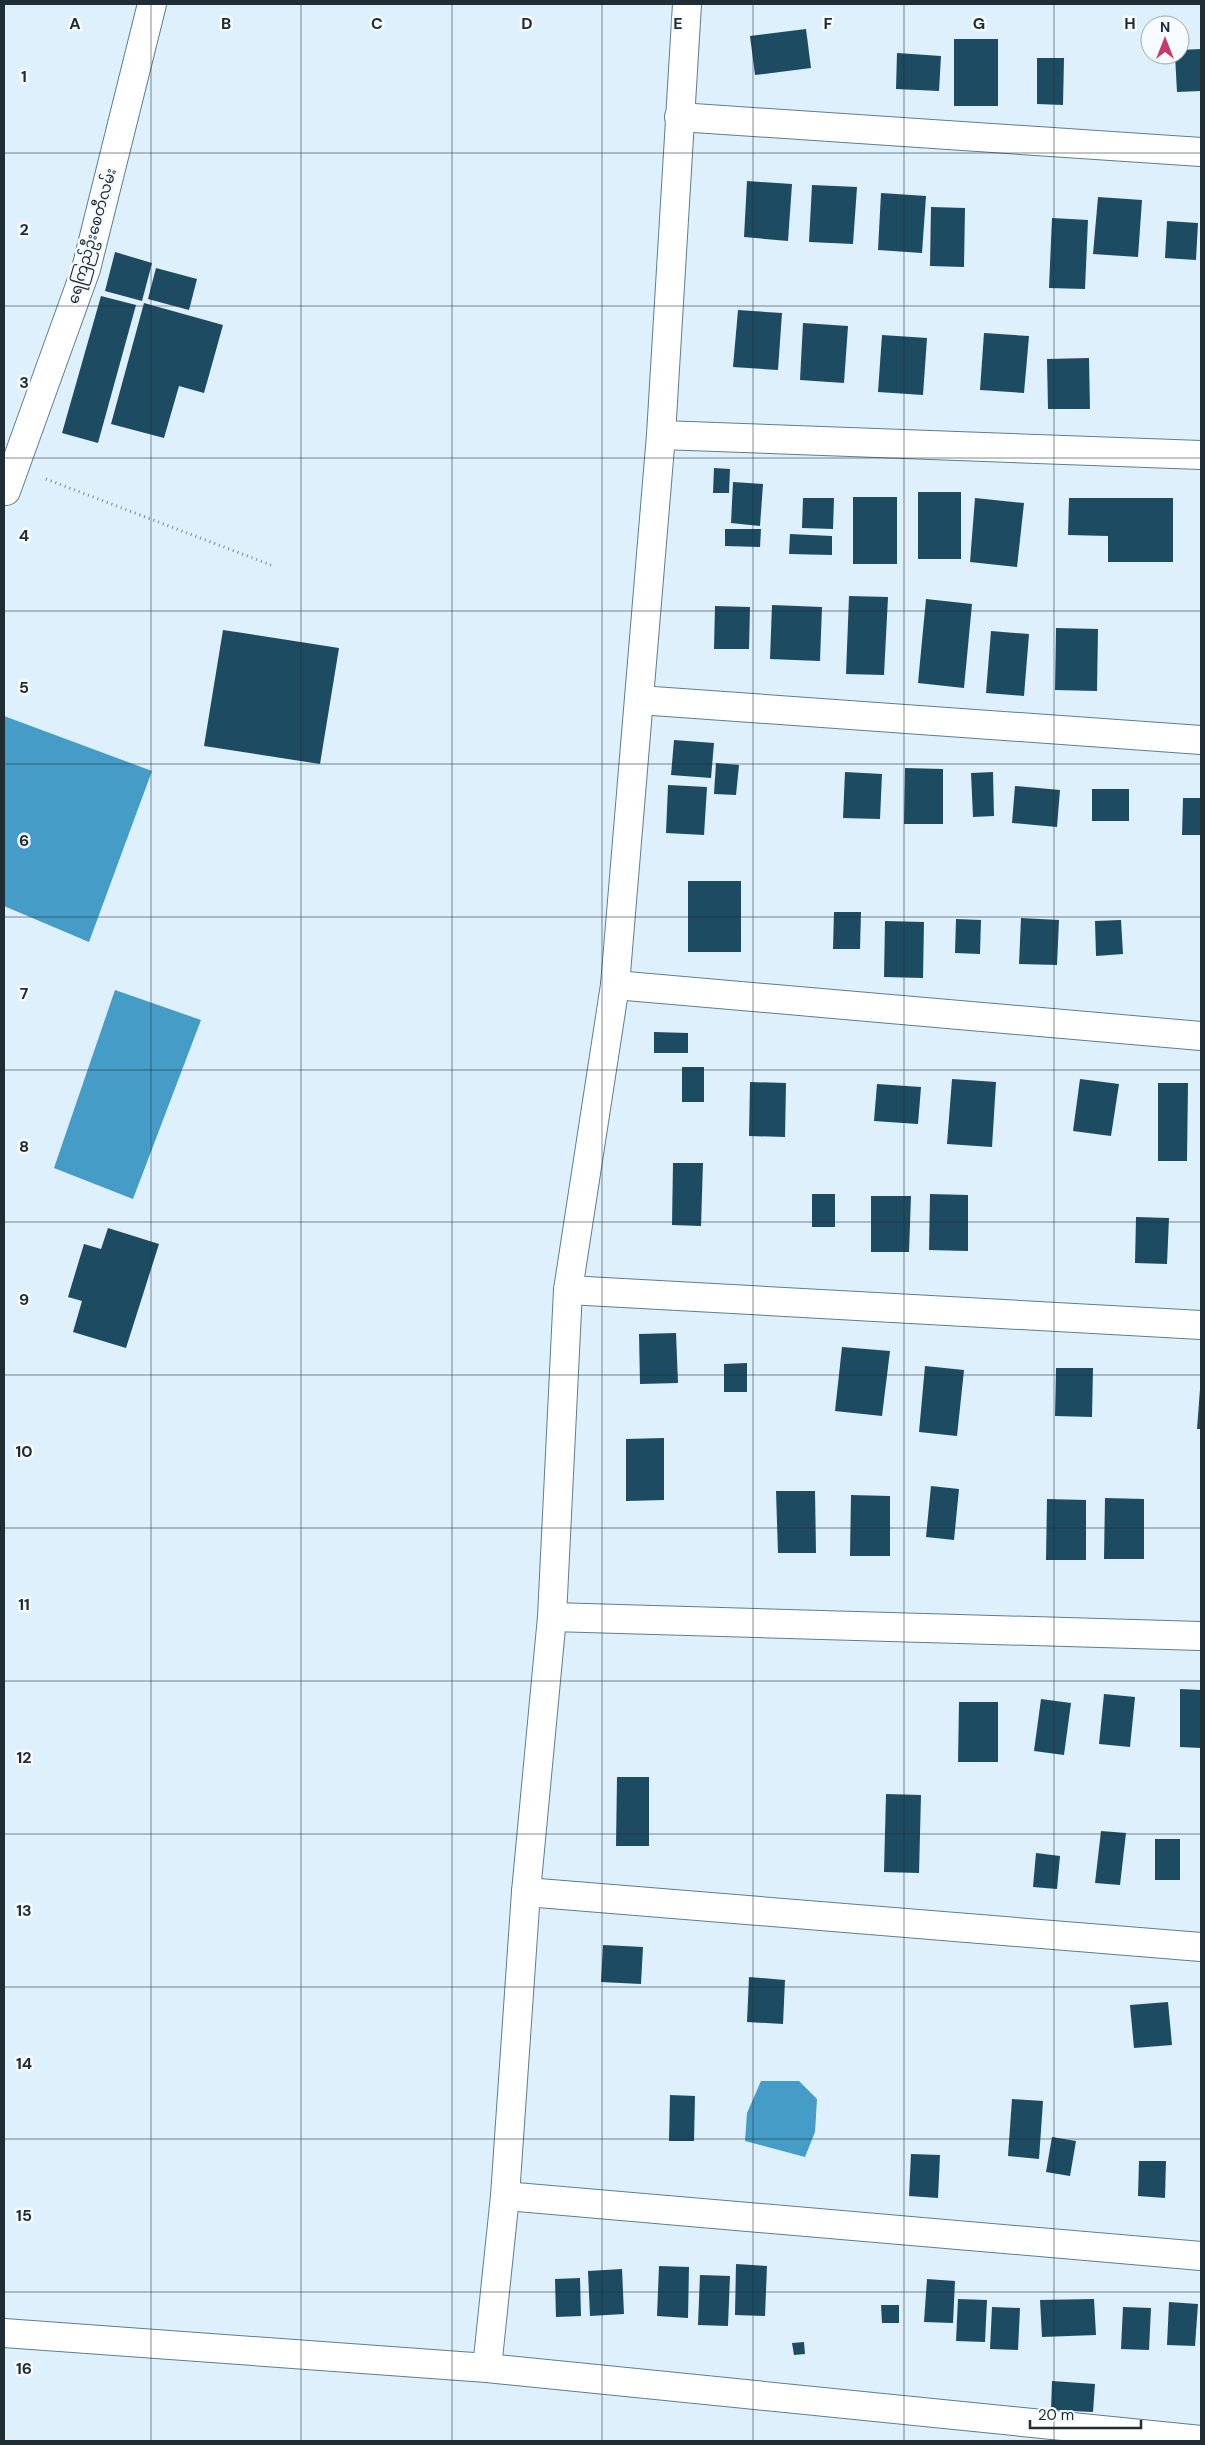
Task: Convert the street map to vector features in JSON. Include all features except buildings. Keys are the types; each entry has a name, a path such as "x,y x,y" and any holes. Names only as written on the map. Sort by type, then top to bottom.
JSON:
{"street":[{"name":"ရေကြည်ဦးစေတီလမ်း","path":"11,479 86,269 152,4"},
{"path":"487,2368 505,2196 526,1892 552,1617 568,1290 616,985 661,435 687,4"},
{"path":"679,117 1201,152"},
{"path":"661,435 1201,455"},
{"path":"639,700 1201,740"},
{"path":"616,985 1201,1036"},
{"path":"568,1290 1201,1326"},
{"path":"552,1617 1201,1636"},
{"path":"526,1892 1201,1947"},
{"path":"505,2196 1201,2256"},
{"path":"4,2333 487,2368 1201,2440"}],"path":[{"path":"11,479 271,565"}],"water":[{"path":"4,716 152,771 89,942 4,906"},
{"path":"115,990 201,1020 133,1199 54,1168"},
{"path":"761,2081 799,2081 817,2099 815,2132 805,2157 745,2141 747,2113"}]}
